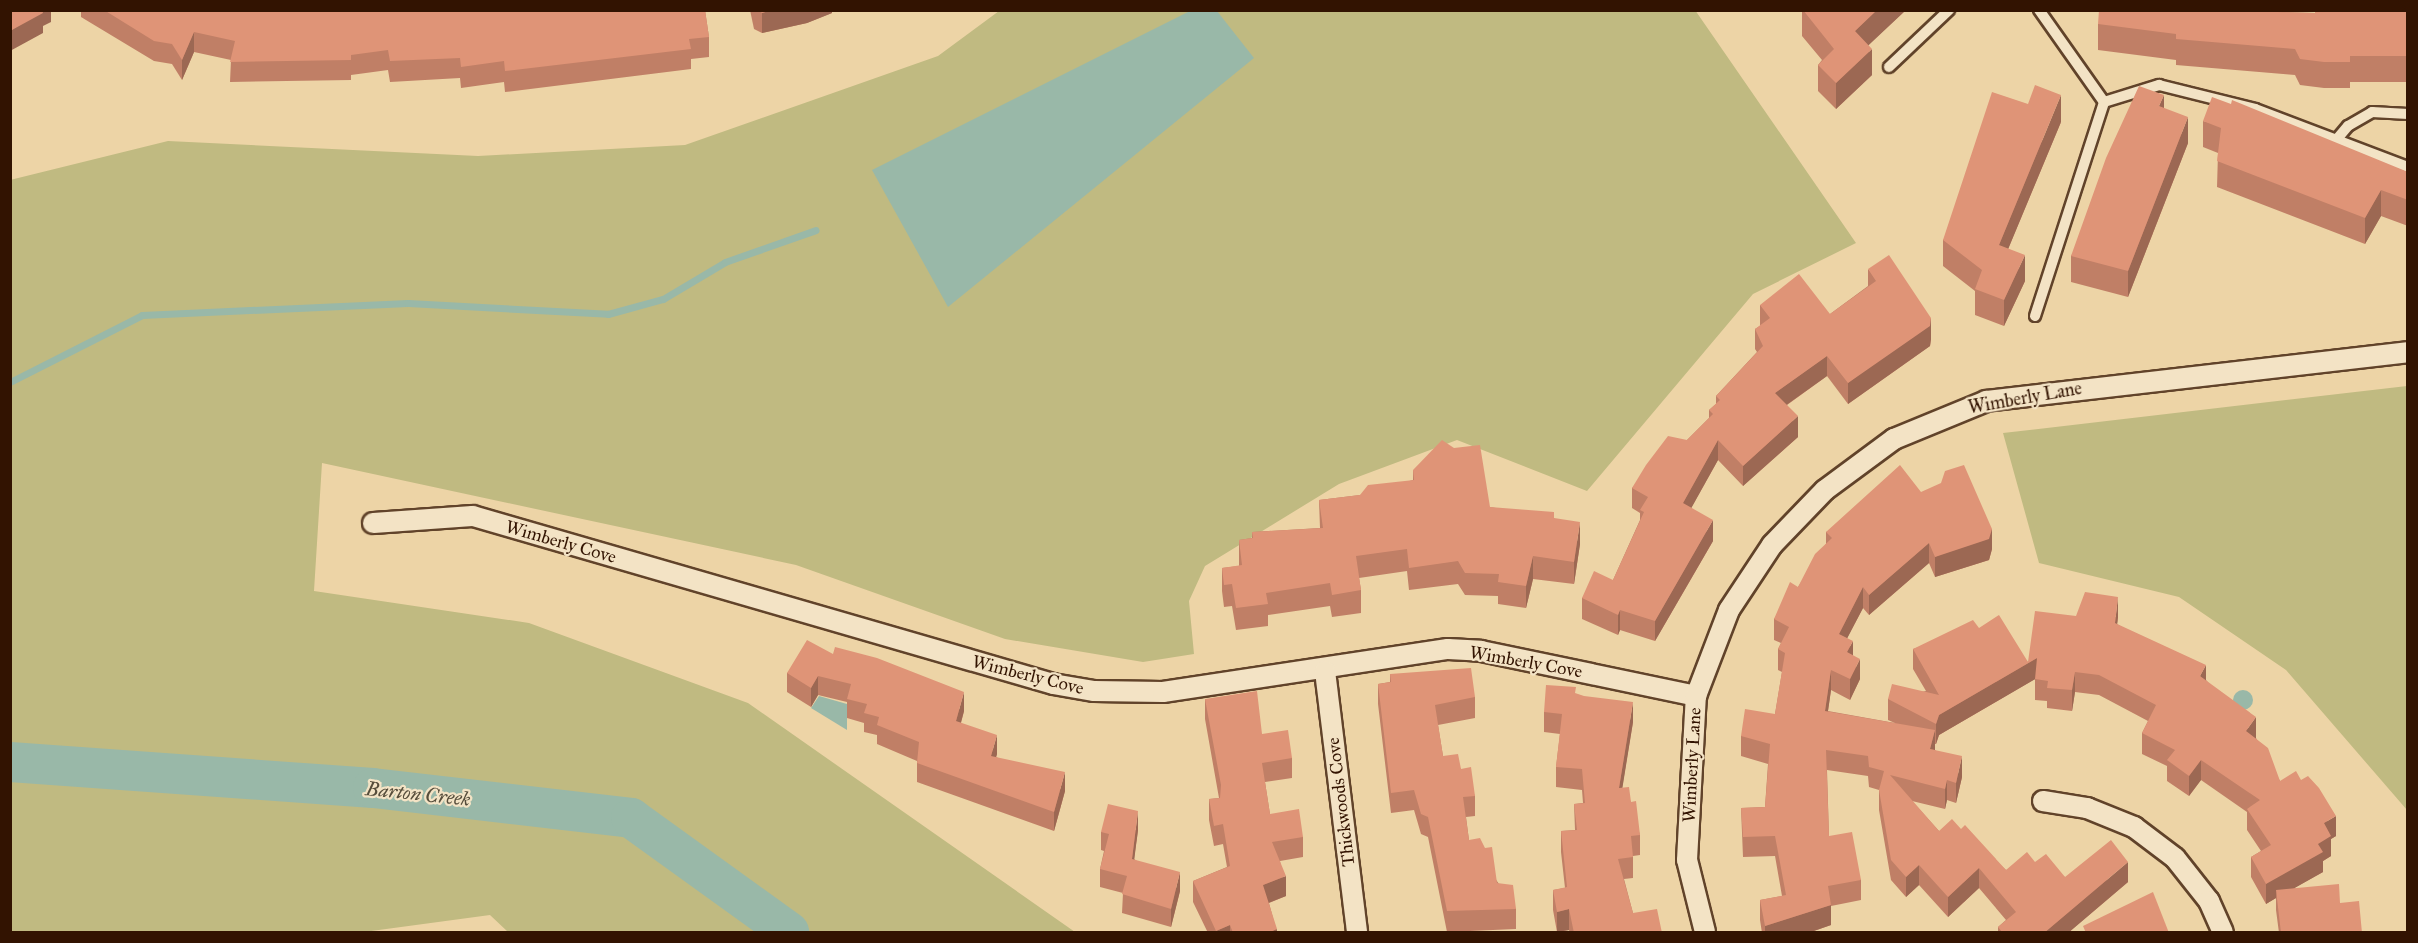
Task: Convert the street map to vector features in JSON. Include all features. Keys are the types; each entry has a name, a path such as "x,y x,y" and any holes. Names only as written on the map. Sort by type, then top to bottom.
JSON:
{"street":[{"name":"Wimberly Lane","path":"1705,933 1687,860 1696,696 1729,610 1772,545 1826,490 1894,439 1986,401 2408,352"},
{"name":"Wimberly Cove","path":"373,523 473,516 1053,684 1094,691 1163,692 1325,671 1448,650 1481,651 1696,696"},
{"name":"Thickwoods Cove","path":"1325,671 1357,933"},
{"path":"2043,801 2086,808 2134,827 2175,858 2209,901 2223,933"}],"lane":[{"path":"1889,67 1949,10"},
{"path":"2039,10 2104,102"},
{"path":"2104,102 2159,85 2256,109 2408,167"},
{"path":"2035,316 2104,102"},
{"path":"2337,140 2348,126 2372,112 2408,114"}],"shaded area":[{"path":"1192,10 1217,11 1254,58 948,307 872,170"},
{"path":"1695,10 1856,243 1753,294 1587,491 1457,440 1339,484 1205,566 1189,601 1194,654 1143,662 1005,639 796,565 322,463 314,591 529,623 748,703 1075,932 508,932 490,915 364,932 11,932 10,180 168,141 478,156 685,145 938,56 999,11"},
{"path":"2408,386 2407,810 2286,670 2179,597 2039,563 2003,433"},
{"path":"2239,690 2247,690 2253,696 2253,704 2247,710 2239,710 2233,704 2233,696"},
{"path":"819,696 847,704 847,730 811,708"}],"building":[{"path":"10,10 42,10 43,13 10,31"},
{"path":"104,10 705,10 709,37 689,39 691,49 505,71 504,61 461,67 460,58 390,61 388,50 351,55 351,60 230,62 235,41 194,32 182,60 172,44 154,41"},
{"path":"1803,10 1877,10 1855,31 1872,49 1836,83 1818,65 1834,49"},
{"path":"2099,10 2277,10 2277,12 2315,13 2315,10 2408,10 2408,56 2350,56 2350,62 2300,59 2295,49 2176,39 2176,34 2098,24"},
{"path":"2035,85 2061,95 1999,245 2025,255 2004,300 1975,289 1982,270 1943,240 1992,92 2028,104"},
{"path":"2139,86 2164,95 2159,106 2188,117 2128,271 2071,256 2106,158"},
{"path":"2212,97 2231,104 2232,100 2408,172 2408,200 2381,190 2365,218 2217,161 2221,128 2203,121"},
{"path":"1889,255 1931,318 1930,326 1848,383 1827,356 1775,393 1798,416 1743,466 1718,440 1683,503 1713,520 1655,621 1620,610 1618,615 1582,598 1594,571 1613,580 1644,512 1640,510 1648,497 1632,488 1646,465 1668,436 1687,440 1713,414 1709,410 1720,400 1716,396 1763,346 1755,329 1770,318 1760,305 1799,274 1830,314 1876,281 1868,269"},
{"path":"1442,440 1454,448 1480,445 1490,507 1554,512 1554,518 1580,522 1574,562 1533,556 1526,586 1498,582 1499,574 1465,573 1458,561 1409,568 1407,549 1356,556 1361,590 1332,595 1330,583 1266,593 1268,604 1236,608 1232,584 1224,585 1222,568 1242,565 1239,540 1253,538 1252,532 1323,528 1319,500 1360,495 1368,485 1414,480 1413,470"},
{"path":"1900,465 1921,492 1941,483 1945,471 1964,465 1992,529 1989,539 1935,557 1929,543 1869,595 1863,587 1839,634 1853,641 1847,652 1860,659 1850,679 1831,670 1825,711 1935,730 1930,749 1962,756 1956,783 1947,780 1945,789 1890,775 1939,831 1952,819 1961,829 1965,825 2006,870 2027,852 2035,862 2046,854 2065,877 2111,840 2128,862 2044,933 2001,933 1998,927 2016,912 1979,868 1948,897 1919,865 1906,877 1891,860 1879,790 1884,771 1869,767 1868,756 1826,750 1829,836 1852,832 1861,880 1828,886 1831,905 1765,926 1760,900 1786,895 1775,836 1743,837 1741,808 1765,807 1770,744 1741,736 1745,709 1775,714 1785,653 1778,649 1789,627 1774,619 1790,582 1798,587 1815,554 1832,538 1826,532"},
{"path":"2085,592 2118,597 2115,623 2206,665 2200,676 2256,717 2246,731 2268,748 2280,781 2296,771 2301,780 2308,776 2319,788 2336,816 2324,823 2331,836 2318,844 2323,852 2266,884 2251,857 2271,845 2247,809 2260,800 2201,760 2189,776 2167,760 2175,750 2142,733 2156,705 2099,675 2075,672 2072,690 2047,688 2048,681 2035,679 2037,658 1939,715 1936,724 1888,699 1892,684 1939,695 1913,649 1973,620 1979,628 1999,615 2028,662 2035,611 2076,616"},
{"path":"807,640 833,654 835,647 877,658 964,692 956,721 997,735 991,756 1065,772 1054,812 917,763 919,742 877,725 879,717 864,713 867,704 847,699 851,684 818,676 811,688 787,673"},
{"path":"1471,668 1475,697 1435,705 1443,756 1458,754 1461,769 1471,767 1475,796 1463,797 1469,840 1480,838 1485,848 1492,847 1497,883 1513,885 1516,909 1447,911 1428,817 1421,814 1414,790 1391,793 1378,684 1391,682 1390,674"},
{"path":"1546,685 1576,687 1575,693 1584,696 1633,702 1619,788 1629,787 1631,802 1636,801 1640,835 1631,836 1633,857 1618,859 1633,913 1657,909 1662,933 1574,933 1569,909 1557,912 1553,890 1567,887 1561,831 1577,830 1574,804 1585,803 1582,769 1556,767 1562,714 1544,712"},
{"path":"1257,691 1262,734 1288,730 1292,758 1262,763 1270,814 1299,809 1303,837 1272,842 1286,876 1263,885 1277,929 1270,933 1233,933 1230,925 1216,931 1193,881 1230,866 1223,824 1214,826 1209,799 1220,798 1221,785 1205,699"},
{"path":"1108,804 1138,811 1132,859 1180,872 1171,909 1122,894 1127,876 1100,869 1109,834 1101,832"},
{"path":"2339,884 2340,903 2359,901 2362,933 2281,933 2276,890"},
{"path":"2153,892 2169,933 2086,933 2083,926"}],"waterway":[{"path":"10,382 142,315 408,303 608,314 663,299 725,262 816,230"},
{"name":"Barton Creek","path":"10,762 373,788 631,818 789,932"}]}
